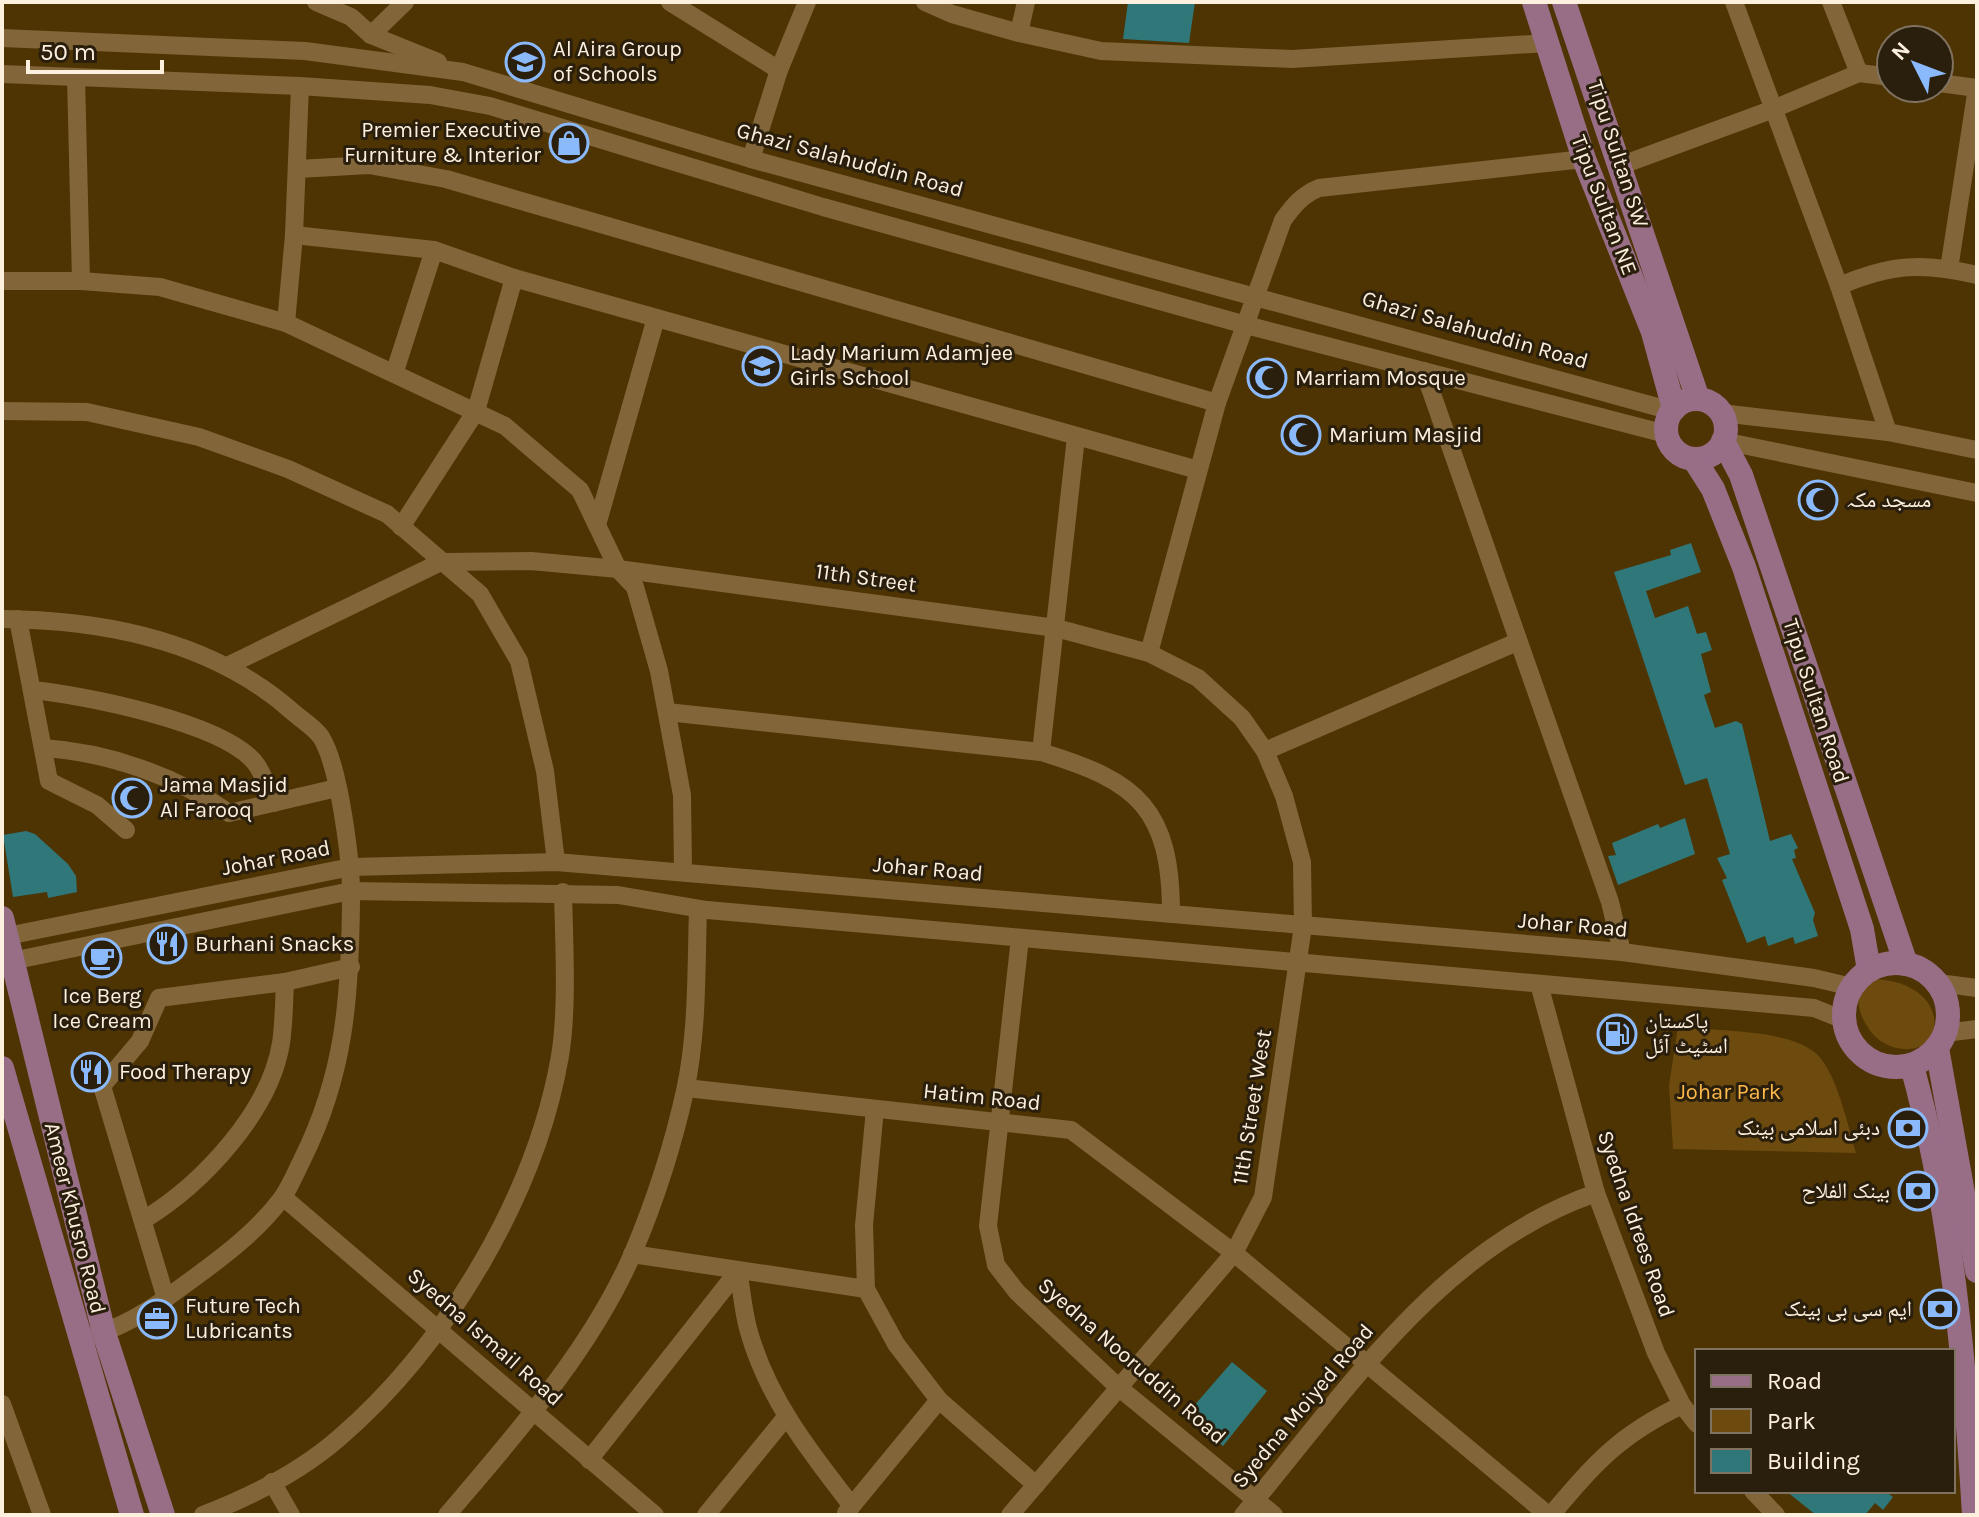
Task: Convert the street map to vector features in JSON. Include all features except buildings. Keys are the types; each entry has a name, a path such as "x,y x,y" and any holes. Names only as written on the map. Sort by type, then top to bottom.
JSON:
{"main road":[{"name":"Tipu Sultan NE","path":"1534,2 1584,159 1653,332 1671,418"},
{"name":"Tipu Sultan SW","path":"1564,2 1622,165 1698,399"},
{"path":"1689,399 1715,406 1721,413 1726,431 1723,441 1712,454 1694,459 1679,454 1671,418 1689,399"},
{"name":"Tipu Sultan Road","path":"1723,441 1741,475 1906,964"},
{"name":"Tipu Sultan Road","path":"1694,459 1713,489 1744,567 1862,929 1861,978"},
{"name":"Ameer Khusro Road","path":"3,930 6,962 104,1333 163,1515"},
{"path":"1941,1041 1912,1066 1896,1068 1867,1059 1847,1036 1845,1003 1861,978 1894,963 1906,964 1929,974 1938,983 1949,1016 1941,1041 1977,1271"},
{"path":"1912,1066 1941,1205 1964,1359 1974,1515"},
{"name":"Ameer Khusro Road","path":"2,1068 132,1515"}],"street":[{"path":"316,2 351,17 371,35 463,72"},
{"path":"371,35 405,2"},
{"path":"670,2 779,70"},
{"path":"751,159 779,70 807,2"},
{"path":"925,2 952,14 1019,33 1101,51 1292,59 1547,43"},
{"path":"1019,33 1026,2"},
{"path":"1734,2 1771,110 1839,286 1888,432"},
{"path":"1831,2 1859,73"},
{"name":"Ghazi Salahuddin Road","path":"2,38 263,49 463,72 751,159 1257,296 1671,418"},
{"path":"263,49 264,84"},
{"path":"1622,165 1771,110 1859,73 1875,75"},
{"path":"2,74 300,86 430,95 490,106 838,211 1246,325 1424,371 1671,418"},
{"path":"76,77 81,281"},
{"path":"1949,269 1977,88 1955,85"},
{"path":"286,323 298,169 300,86"},
{"path":"1149,653 1217,403 1283,220 1305,194 1319,188 1584,159"},
{"path":"298,169 369,165 446,179 1217,403"},
{"path":"294,235 434,250 514,278 1198,470"},
{"path":"395,371 434,250"},
{"path":"1839,286 1877,270 1916,265 1977,275"},
{"path":"401,527 476,411 514,278"},
{"path":"2,281 81,281 160,287 286,323 395,371 505,426 580,490 618,569 635,587 667,712 682,795 683,871"},
{"path":"597,525 656,318"},
{"path":"1424,371 1610,902 1622,952"},
{"path":"2,411 87,412 199,437 288,469 387,514 480,594 519,661 545,771 556,862"},
{"path":"1721,413 1888,432 1977,450"},
{"path":"1041,752 1076,437"},
{"path":"1723,441 1977,493"},
{"name":"11th Street","path":"227,666 441,562 531,561 618,569 1056,628 1149,653 1198,678 1242,718 1265,751 1284,796 1302,862 1303,926 1297,961"},
{"path":"80,1340 104,1333 166,1299 230,1251 283,1197 323,1118 334,1086 351,967 351,867 337,788 321,737 271,692 227,666 156,637 10,619 32,690 49,781 97,805 126,830"},
{"path":"1265,751 1517,642"},
{"path":"32,690 80,694 143,709 236,746 256,764 274,803"},
{"path":"667,712 1041,752 1087,766 1124,787 1159,824 1171,873 1171,914"},
{"path":"43,748 73,750 162,777 205,796 229,813 337,788"},
{"name":"Johar Road","path":"3,930 351,867 556,862 1622,952 1814,978 1861,978"},
{"path":"447,1515 533,1410 590,1329 632,1254 662,1175 686,1088 707,874"},
{"path":"6,962 351,891 563,892 618,895 702,909 1042,941 1814,1008 1844,1020"},
{"path":"203,1515 248,1498 338,1439 416,1359 490,1250 534,1159 560,1054 563,892"},
{"path":"1042,941 1044,904"},
{"name":"Syedna Nooruddin Road","path":"1020,938 988,1226 996,1265 1017,1292 1117,1386 1274,1515"},
{"name":"11th Street West","path":"1010,1515 1117,1386 1234,1253 1263,1197 1297,961"},
{"path":"166,1299 145,1219 102,1086 140,1041 159,998 285,982 351,967"},
{"path":"145,1219 170,1203 205,1172 250,1118 281,1046 285,982"},
{"path":"1938,983 1977,988"},
{"name":"Syedna Idrees Road","path":"1539,984 1596,1193 1656,1353 1682,1405 1695,1421"},
{"path":"1941,1041 1977,1029"},
{"name":"Hatim Road","path":"686,1088 1071,1130 1234,1253 1550,1515"},
{"path":"875,1109 864,1225 866,1289 896,1344 939,1400 1036,1485"},
{"name":"Syedna Moiyed Road","path":"1243,1515 1364,1363 1458,1274 1519,1227 1559,1206 1596,1193"},
{"name":"Syedna Ismail Road","path":"283,1197 438,1326 655,1515"},
{"path":"632,1254 866,1289"},
{"path":"738,1271 748,1329 761,1368 786,1417 848,1511 939,1400"},
{"path":"589,1460 738,1271"},
{"path":"2,1404 42,1515"},
{"path":"1550,1515 1603,1454 1642,1424 1682,1405"},
{"path":"706,1515 786,1417"},
{"path":"272,1482 291,1515"},
{"path":"1755,1493 1776,1515"}],"green space":[{"path":"1876,979 1902,984 1920,994 1930,1007 1934,1021 1932,1034 1924,1044 1911,1049 1893,1047 1871,1032 1861,1014 1859,999 1861,987"},
{"name":"Johar Park","path":"1678,1027 1767,1035 1813,1051 1835,1083 1856,1153 1673,1149 1669,1085"}],"place":[{"name":"Al Aira Group of Schools","path":"525,62"},
{"name":"Premier Executive Furniture & Interior","path":"569,143"},
{"name":"Lady Marium Adamjee Girls School","path":"762,366"},
{"name":"Marriam Mosque","path":"1267,378"},
{"name":"Marium Masjid","path":"1301,435"},
{"name":"مسجد مکہ","path":"1818,500"},
{"name":"Jama Masjid Al Farooq","path":"132,798"},
{"name":"Burhani Snacks","path":"167,944"},
{"name":"Ice Berg Ice Cream","path":"102,958"},
{"name":"پاکستان اسٹیٹ آئل","path":"1617,1034"},
{"name":"Food Therapy","path":"91,1072"},
{"name":"دبئی اسلامی بینک","path":"1908,1128"},
{"name":"بینک الفلاح","path":"1918,1191"},
{"name":"ایم سی بی بینک","path":"1940,1309"},
{"name":"Future Tech Lubricants","path":"157,1319"}]}
